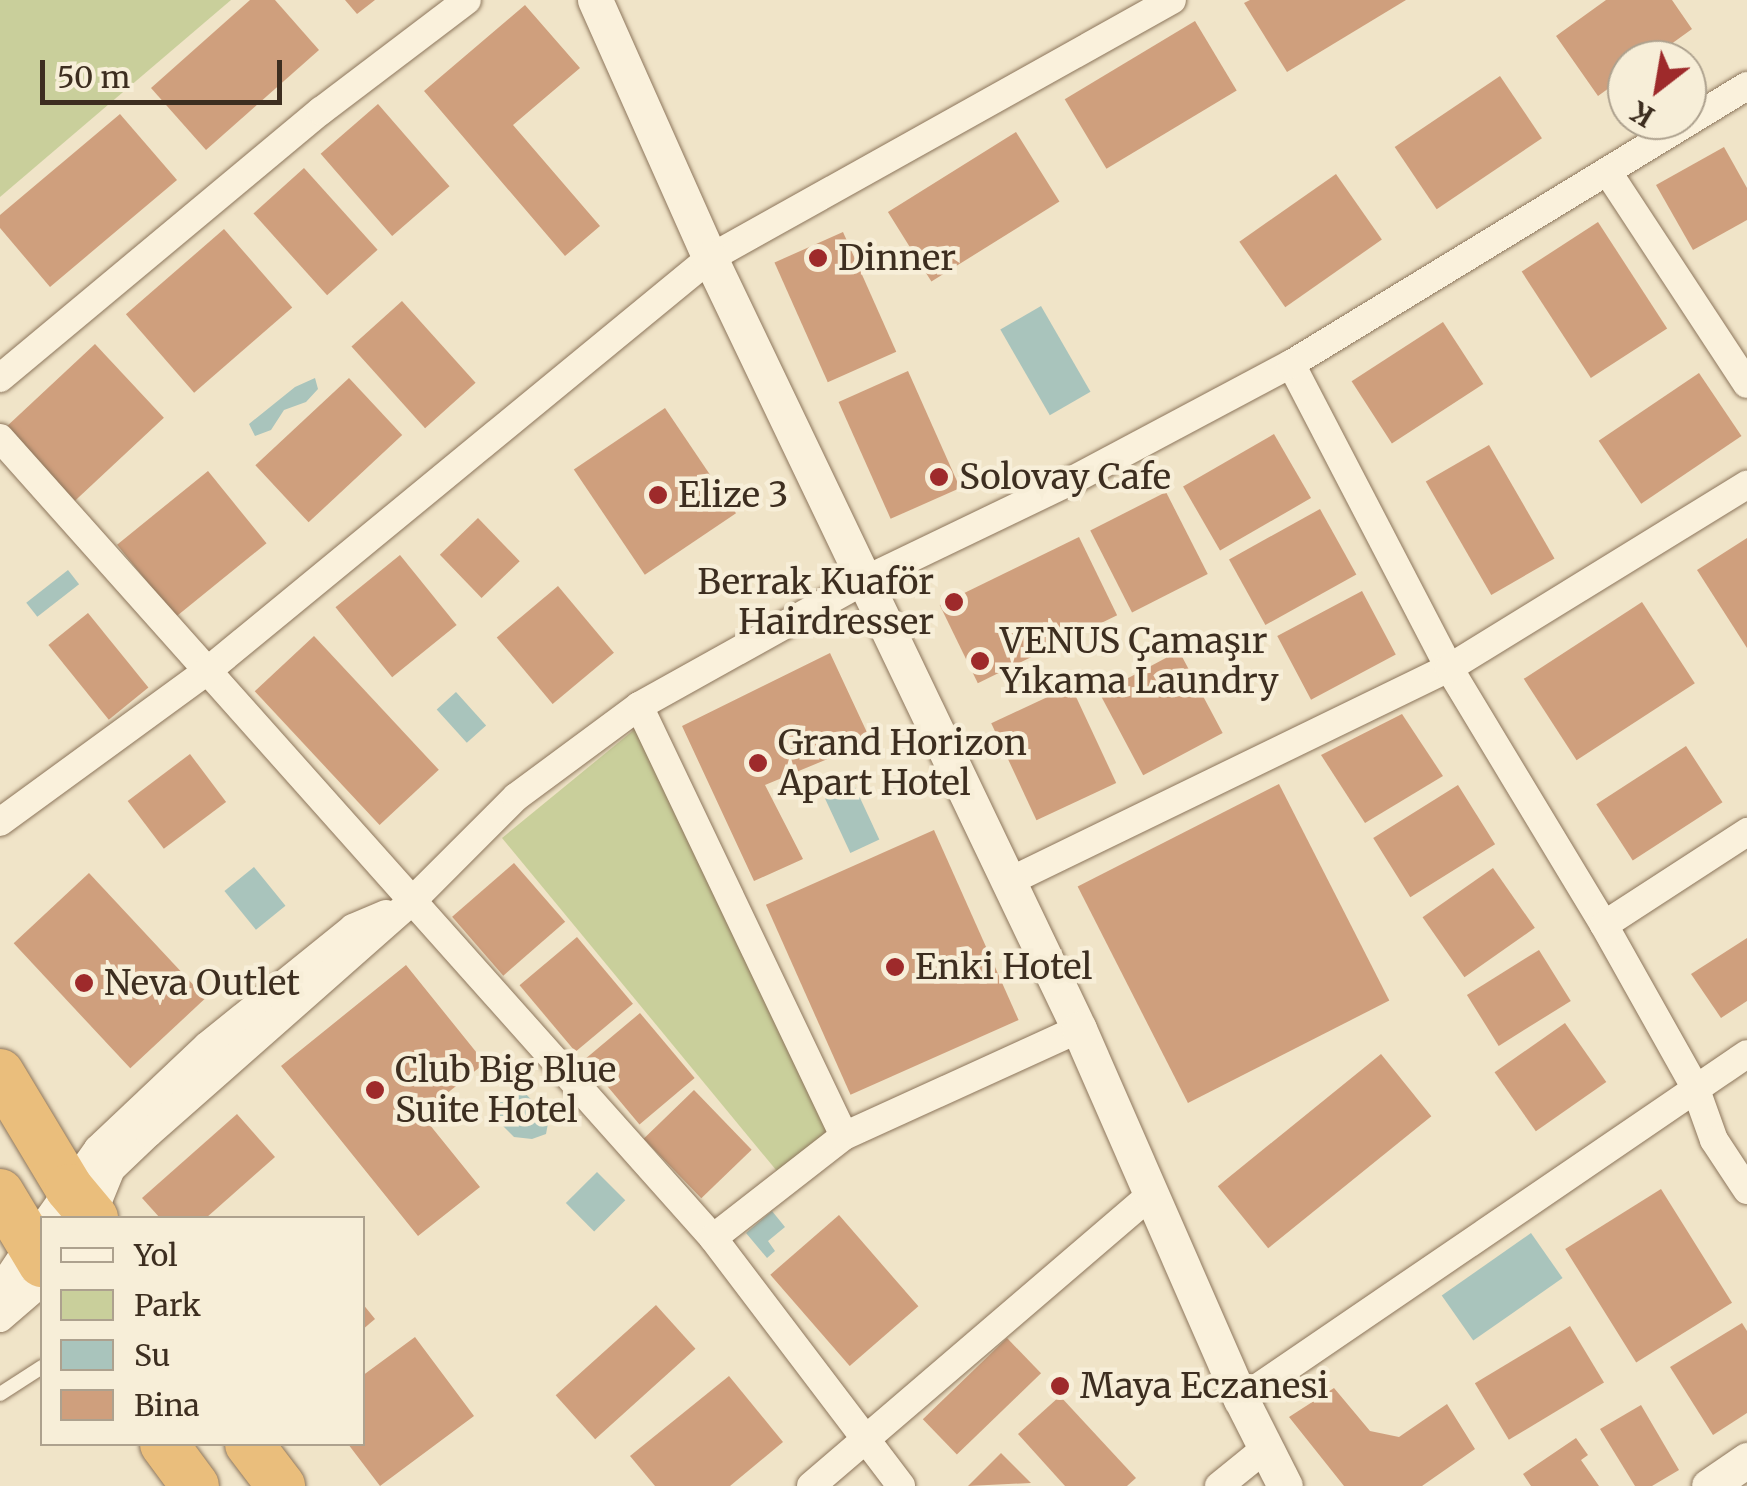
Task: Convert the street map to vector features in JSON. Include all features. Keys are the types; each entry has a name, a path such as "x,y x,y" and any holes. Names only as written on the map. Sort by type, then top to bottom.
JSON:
{"highway":[{"path":"0,1073 55,1216"},
{"path":"0,1192 40,1218"},
{"path":"165,1446 195,1486"},
{"path":"251,1446 281,1486"}],"street":[{"path":"0,378 321,111 467,0"},
{"path":"595,0 710,258 1079,1030 1241,1399 1285,1486"},
{"path":"0,822 206,672 710,258 1172,0"},
{"path":"73,1216 111,1169 410,903 516,797 639,706 866,580 1067,483 1291,364 1747,86"},
{"path":"1608,174 1747,384"},
{"path":"1291,364 1449,668 1604,924 1695,1087 1714,1140 1747,1190"},
{"path":"0,438 410,903 713,1238 864,1443 901,1486"},
{"path":"1008,882 1449,668 1747,485"},
{"path":"639,706 844,1136"},
{"path":"1604,924 1747,832"},
{"path":"713,1238 844,1136 1079,1030"},
{"path":"1241,1399 1747,1054"},
{"path":"811,1486 1152,1194"},
{"path":"0,1290 40,1251"},
{"path":"0,1318 40,1261"},
{"path":"1220,1486 1266,1448"},
{"path":"1709,1486 1747,1460"}],"lane":[{"path":"0,1394 40,1368"}],"green space":[{"path":"0,0 231,0 0,197"},
{"path":"641,724 834,1134 781,1176 502,838"}],"water":[{"path":"1041,306 1090,392 1050,415 1000,330"},
{"path":"315,378 318,389 306,402 284,410 271,430 255,436 249,424 295,387"},
{"path":"68,570 79,584 37,617 26,603"},
{"path":"456,692 486,725 467,743 437,709"},
{"path":"854,785 879,839 850,853 825,799"},
{"path":"254,867 285,906 256,930 224,891"},
{"path":"521,1089 549,1118 546,1134 532,1139 514,1137 491,1114 491,1101"},
{"path":"597,1172 625,1200 594,1231 566,1203"},
{"path":"772,1211 785,1227 768,1241 775,1251 767,1258 746,1233"},
{"path":"1531,1233 1563,1278 1473,1341 1442,1296"}],"building":[{"path":"250,0 275,0 319,50 206,150 151,88"},
{"path":"345,0 375,0 357,14"},
{"path":"1406,0 1287,72 1244,3"},
{"path":"1606,0 1672,0 1692,29 1677,40 1607,40 1607,89 1598,96 1556,36"},
{"path":"525,5 580,68 513,125 600,226 565,256 424,91"},
{"path":"1195,21 1237,90 1106,169 1065,99"},
{"path":"1500,76 1542,138 1437,209 1395,147"},
{"path":"378,104 450,186 392,236 321,154"},
{"path":"120,114 177,180 50,287 0,228 0,215"},
{"path":"1016,132 1059,202 931,282 888,212"},
{"path":"1724,147 1747,188 1747,220 1693,250 1656,185"},
{"path":"304,168 378,250 327,295 253,214"},
{"path":"1336,174 1382,240 1285,307 1239,242"},
{"path":"1598,222 1667,329 1591,378 1522,272"},
{"path":"224,229 292,307 194,393 126,314"},
{"path":"843,232 896,352 828,382 774,263"},
{"path":"402,301 476,383 425,428 351,347"},
{"path":"1443,322 1483,384 1392,443 1352,381"},
{"path":"95,344 164,418 74,502 5,428"},
{"path":"908,371 960,488 891,519 839,402"},
{"path":"1699,373 1741,436 1641,504 1599,441"},
{"path":"349,378 402,435 309,522 255,465"},
{"name":"Elize 3","path":"665,408 736,513 645,575 574,470"},
{"path":"1274,434 1311,498 1220,551 1183,486"},
{"path":"1489,445 1554,558 1491,595 1426,482"},
{"path":"208,471 267,543 176,617 117,545"},
{"path":"1166,492 1208,574 1132,613 1090,531"},
{"path":"1320,509 1356,575 1265,625 1229,559"},
{"path":"478,518 520,561 482,598 440,555"},
{"path":"1079,537 1117,615 978,683 940,605"},
{"path":"1747,538 1747,648 1697,570"},
{"path":"400,555 457,625 392,677 335,607"},
{"path":"558,586 614,653 553,704 497,637"},
{"path":"1362,591 1396,655 1311,700 1277,636"},
{"path":"1642,602 1695,683 1577,760 1524,679"},
{"path":"88,613 148,688 109,720 48,645"},
{"path":"314,636 439,770 380,825 255,691"},
{"path":"1179,651 1223,733 1143,775 1100,693"},
{"name":"Grand Horizon Apart Hotel","path":"830,653 871,741 765,785 803,859 754,881 682,726"},
{"path":"1071,686 1116,783 1036,820 991,723"},
{"path":"1402,714 1443,776 1365,823 1321,755"},
{"path":"1686,746 1722,802 1633,860 1596,804"},
{"path":"190,754 226,802 164,849 128,801"},
{"path":"1279,784 1389,1001 1188,1103 1078,887"},
{"path":"1458,785 1495,844 1410,897 1373,838"},
{"name":"Enki Hotel","path":"934,830 1019,1020 851,1095 766,905"},
{"path":"514,863 565,922 503,976 452,917"},
{"path":"1493,868 1535,928 1464,977 1423,917"},
{"path":"89,873 206,998 130,1068 14,943"},
{"path":"577,937 633,1004 575,1052 520,985"},
{"path":"1747,938 1747,1001 1721,1018 1691,974"},
{"path":"1539,950 1571,1001 1499,1046 1467,995"},
{"name":"Club Big Blue Suite Hotel","path":"406,965 485,1063 421,1114 480,1187 418,1236 281,1066"},
{"path":"640,1013 695,1078 639,1124 585,1059"},
{"path":"1565,1023 1606,1082 1536,1131 1495,1072"},
{"path":"1381,1054 1431,1116 1268,1248 1218,1186"},
{"path":"694,1090 752,1150 701,1198 644,1139"},
{"path":"237,1114 275,1157 208,1216 158,1216 142,1198"},
{"path":"1661,1189 1732,1303 1636,1363 1565,1249"},
{"path":"839,1215 918,1306 850,1366 770,1275"},
{"path":"656,1305 695,1349 595,1439 556,1395"},
{"path":"365,1307 375,1319 365,1327"},
{"path":"1742,1323 1747,1331 1747,1413 1713,1435 1670,1367"},
{"path":"1570,1326 1604,1383 1509,1440 1475,1383"},
{"path":"415,1337 474,1416 380,1486 350,1446 365,1446 365,1374"},
{"path":"1007,1338 1041,1373 957,1455 923,1419"},
{"path":"729,1376 783,1442 730,1486 655,1486 630,1456"},
{"path":"1334,1388 1370,1431 1399,1437 1447,1404 1475,1449 1422,1486 1344,1486 1289,1417"},
{"path":"1060,1396 1136,1478 1127,1486 1065,1486 1018,1434"},
{"path":"1641,1405 1679,1470 1652,1486 1635,1486 1600,1429"},
{"path":"1576,1438 1588,1455 1581,1460 1599,1486 1531,1486 1523,1474"},
{"path":"1001,1453 1031,1483 968,1486"}],"place":[{"name":"Dinner","path":"818,258"},
{"name":"Solovay Cafe","path":"939,477"},
{"name":"Elize 3","path":"658,495"},
{"name":"Berrak Kuaför Hairdresser","path":"954,602"},
{"name":"VENUS Çamaşır Yıkama Laundry","path":"980,661"},
{"name":"Grand Horizon Apart Hotel","path":"758,763"},
{"name":"Enki Hotel","path":"895,967"},
{"name":"Neva Outlet","path":"84,983"},
{"name":"Club Big Blue Suite Hotel","path":"375,1090"},
{"name":"Maya Eczanesi","path":"1060,1386"}]}
